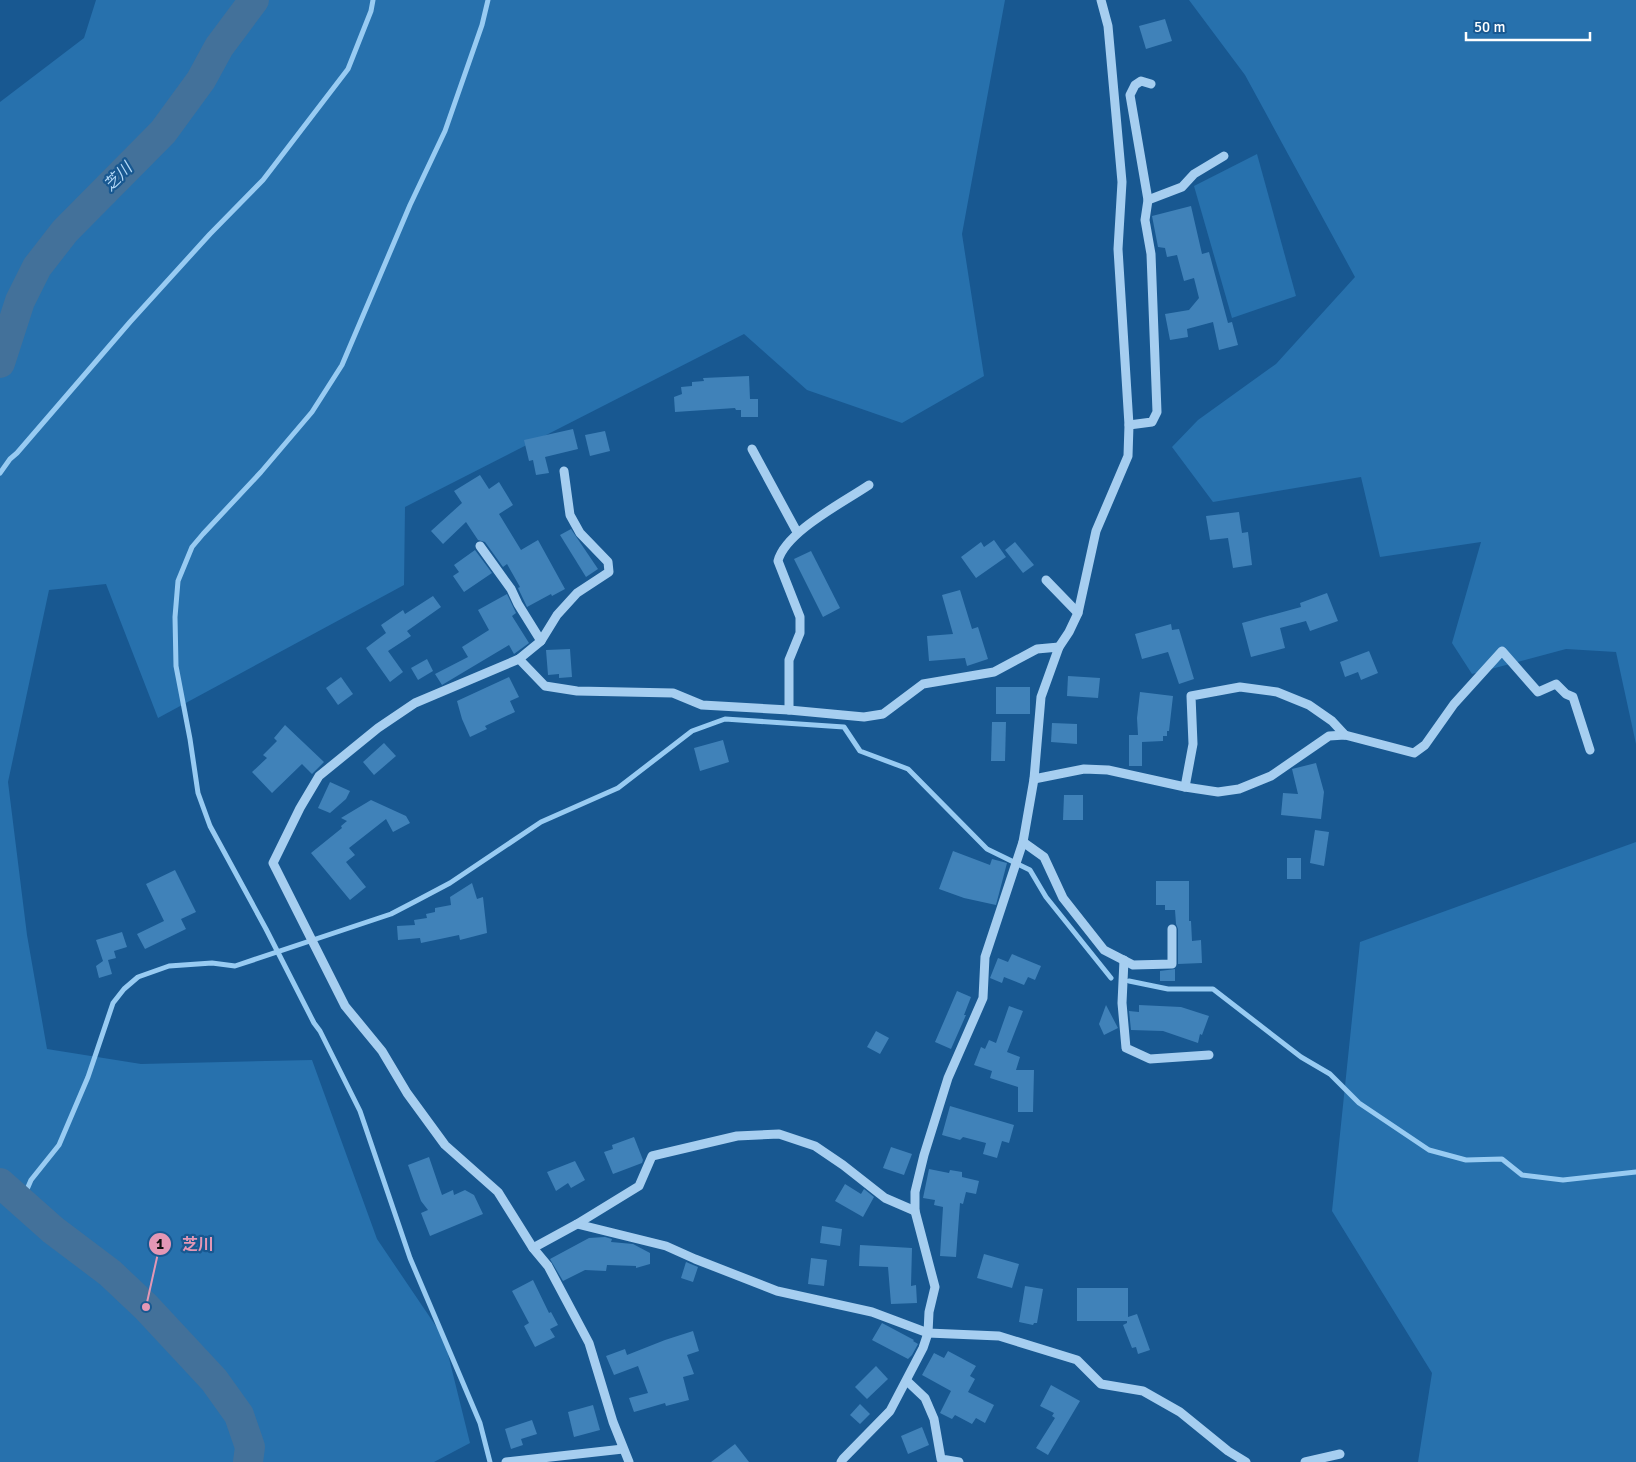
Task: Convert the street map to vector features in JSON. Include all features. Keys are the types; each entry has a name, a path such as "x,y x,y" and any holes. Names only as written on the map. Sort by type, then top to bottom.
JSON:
{"street":[{"path":"841,1462 890,1411 924,1348 935,1287 915,1211 915,1192 924,1155 948,1078 983,998 985,957 1023,842 1034,779 1041,697 1058,647 1069,632 1078,613 1096,531 1128,456 1129,425 1118,249 1122,182 1108,26 1101,0"},
{"path":"1129,425 1152,422 1157,412 1151,254 1144,220 1148,200 1130,95 1135,85 1141,81 1151,84"},
{"path":"1148,200 1182,187 1194,174 1224,156"},
{"path":"752,449 797,532"},
{"path":"564,471 570,515 580,533 608,562 609,572 577,594 557,615 541,641 519,659 415,704 378,728 319,776 300,808 273,863 345,1006 382,1051 407,1094 445,1145 498,1192 533,1248 548,1266 589,1343 622,1449 629,1462"},
{"path":"789,710 789,660 800,633 800,617 778,561 780,554 797,532 869,485"},
{"path":"480,546 511,589 541,641"},
{"path":"1046,580 1078,613"},
{"path":"519,659 545,686 577,691 673,693 702,705 864,717 883,714 923,684 994,672 1037,649 1058,647"},
{"path":"1034,779 1084,769 1108,770 1185,787 1218,792 1239,789 1271,776 1329,736 1345,735 1414,753 1426,745 1454,704 1502,651 1538,692 1556,684 1566,694 1573,697 1590,750"},
{"path":"1185,787 1193,744 1191,696 1240,687 1277,692 1309,705 1332,721 1345,735"},
{"path":"1023,842 1044,857 1063,898 1104,950 1133,965 1172,964 1172,929"},
{"path":"1124,960 1122,1003 1126,1048 1150,1059 1209,1055"},
{"path":"533,1248 639,1186 652,1156 737,1136 779,1134 815,1146 843,1165 884,1198 915,1211"},
{"path":"577,1224 655,1243 777,1291 872,1312 928,1333 999,1336 1076,1360 1101,1384 1143,1391 1180,1412 1228,1451 1246,1462"},
{"path":"907,1382 925,1398 934,1419 939,1460 960,1462"},
{"path":"506,1462 622,1449"},
{"path":"1305,1462 1340,1454"}],"shaded area":[{"path":"96,0 1005,0 962,234 984,376 902,423 807,390 744,334 405,507 404,585 158,718 106,584 49,590 8,782 27,935 47,1049 141,1064 312,1060 377,1239 444,1338 470,1443 434,1462 0,1462 0,102 84,38"},
{"path":"1189,0 1636,0 1636,744 1616,652 1566,649 1472,674 1452,643 1481,542 1380,557 1361,477 1213,502 1172,447 1198,420 1276,364 1355,277 1245,75"},
{"path":"1257,154 1296,296 1232,318 1194,186"},
{"path":"1636,842 1636,1462 1418,1462 1432,1373 1332,1211 1360,942"}],"building":[{"path":"1165,19 1172,41 1146,49 1139,26"},
{"path":"1191,206 1202,254 1209,252 1228,323 1232,322 1238,345 1219,350 1213,322 1187,329 1188,337 1170,340 1165,314 1189,310 1199,298 1194,278 1184,281 1177,255 1167,257 1165,248 1158,247 1152,216"},
{"path":"749,376 750,399 758,399 758,417 741,417 741,410 736,410 735,408 675,412 674,397 682,394 681,387 692,386 692,382 704,381 703,378"},
{"path":"573,429 578,449 545,457 549,473 536,475 533,460 529,461 524,440"},
{"path":"605,431 610,451 590,456 585,435"},
{"path":"480,475 489,489 499,482 513,505 499,514 521,550 538,540 565,589 527,607 518,588 520,587 507,564 503,567 485,542 478,540 466,522 443,544 431,531 462,503 454,491"},
{"path":"1239,512 1242,533 1248,532 1252,565 1233,568 1228,538 1210,540 1206,516"},
{"path":"571,529 598,569 586,577 560,535"},
{"path":"994,540 1006,557 976,578 961,557 981,542 984,547"},
{"path":"1015,542 1034,565 1023,573 1005,550"},
{"path":"475,550 492,573 464,592 453,576 459,572 454,565"},
{"path":"811,551 840,608 823,617 794,559"},
{"path":"960,590 972,629 978,627 988,659 967,666 965,658 929,661 927,636 953,634 942,595"},
{"path":"1327,593 1338,621 1310,631 1306,621 1280,628 1285,648 1251,657 1242,623 1301,607 1300,603"},
{"path":"507,594 516,613 512,616 529,643 514,654 509,645 442,685 435,674 468,657 462,647 489,630 478,610"},
{"path":"433,596 441,607 407,631 411,636 388,651 403,672 390,682 366,648 386,633 381,625 403,610 405,614"},
{"path":"1171,624 1172,630 1179,629 1194,679 1179,684 1168,652 1142,659 1135,634"},
{"path":"570,649 572,677 559,678 559,674 548,675 546,650"},
{"path":"1369,651 1378,673 1361,680 1358,672 1345,677 1340,662"},
{"path":"427,659 433,671 418,680 411,668"},
{"path":"1068,676 1100,678 1098,698 1067,696"},
{"path":"341,677 353,694 338,705 326,688"},
{"path":"509,677 519,697 510,701 515,712 485,726 487,729 470,737 457,701"},
{"path":"996,687 1030,687 1030,714 996,714"},
{"path":"1140,692 1173,696 1169,731 1167,731 1167,736 1163,736 1163,741 1142,742 1142,766 1129,766 1129,735 1138,735 1137,718"},
{"path":"992,722 1006,722 1005,761 991,761"},
{"path":"1052,723 1077,724 1077,744 1051,742"},
{"path":"285,725 324,762 312,774 302,764 272,793 252,772 267,758 263,755 277,741 274,738"},
{"path":"723,740 729,762 700,771 694,748"},
{"path":"384,743 396,756 374,775 363,762"},
{"path":"1316,763 1324,792 1321,819 1281,815 1283,793 1298,794 1292,769"},
{"path":"330,782 350,791 346,799 330,813 318,808"},
{"path":"1064,795 1083,795 1083,820 1063,820"},
{"path":"371,800 406,816 410,823 393,832 386,819 349,848 355,855 346,862 366,887 350,900 311,853 342,828 341,826 347,821 341,818"},
{"path":"1315,830 1329,832 1324,866 1310,863"},
{"path":"953,851 990,865 992,859 1007,863 996,905 964,898 939,889"},
{"path":"1287,858 1301,858 1301,879 1287,879"},
{"path":"175,870 196,912 181,919 186,929 145,949 137,934 164,921 146,884"},
{"path":"1156,881 1189,881 1189,921 1191,921 1192,941 1201,940 1202,963 1178,964 1178,929 1175,910 1165,910 1165,905 1156,905"},
{"path":"472,883 477,899 483,897 487,933 460,940 459,935 421,943 420,938 398,940 397,926 415,925 414,920 427,918 426,914 435,912 435,908 451,905 450,897"},
{"path":"122,932 127,947 114,951 116,958 108,960 112,974 99,978 96,966 103,961 96,940"},
{"path":"1012,954 1041,966 1035,980 1028,977 1024,985 1004,977 1002,983 990,978 998,958 1008,962"},
{"path":"1175,969 1175,981 1160,981 1160,971"},
{"path":"957,991 971,997 964,1015 966,1015 951,1049 935,1042"},
{"path":"1106,1005 1118,1028 1104,1035 1099,1024"},
{"path":"1139,1005 1181,1007 1209,1016 1202,1035 1200,1034 1198,1043 1163,1031 1131,1030 1129,1011 1139,1012"},
{"path":"1009,1006 1023,1011 1007,1052 1020,1057 1016,1070 1034,1070 1033,1112 1018,1112 1018,1087 990,1078 992,1071 974,1065 981,1047 985,1049 989,1040 996,1043"},
{"path":"876,1031 889,1038 880,1054 867,1047"},
{"path":"950,1106 1014,1125 1009,1143 1002,1141 997,1158 983,1154 986,1143 963,1137 960,1140 942,1135"},
{"path":"634,1137 643,1160 642,1163 613,1174 604,1152 613,1149 612,1145"},
{"path":"891,1147 912,1154 904,1175 883,1168"},
{"path":"429,1157 442,1195 453,1190 454,1195 465,1190 474,1195 483,1214 430,1236 421,1213 428,1210 421,1201 408,1165"},
{"path":"575,1161 585,1180 571,1188 568,1183 556,1191 547,1172"},
{"path":"929,1169 949,1173 950,1170 962,1172 962,1177 979,1181 976,1194 966,1192 963,1204 960,1203 956,1257 940,1256 943,1207 934,1205 935,1200 923,1198"},
{"path":"845,1184 861,1194 864,1189 874,1197 863,1217 835,1201"},
{"path":"822,1226 842,1229 840,1246 820,1243"},
{"path":"605,1237 612,1239 611,1242 633,1244 650,1253 650,1264 636,1268 636,1266 607,1265 606,1271 585,1270 563,1281 550,1259 589,1238"},
{"path":"860,1245 912,1248 911,1286 916,1285 917,1303 891,1304 888,1267 859,1266"},
{"path":"984,1254 1019,1264 1012,1288 977,1278"},
{"path":"811,1258 827,1260 824,1286 808,1284"},
{"path":"686,1262 698,1267 693,1282 681,1278"},
{"path":"533,1280 549,1313 551,1312 558,1325 550,1329 555,1337 535,1347 524,1326 529,1323 512,1291"},
{"path":"1025,1286 1043,1289 1037,1323 1033,1325 1019,1322"},
{"path":"1077,1288 1128,1288 1128,1317 1137,1314 1150,1350 1138,1354 1136,1347 1132,1348 1123,1325 1127,1321 1077,1321"},
{"path":"882,1323 918,1344 908,1359 872,1340"},
{"path":"693,1331 699,1351 687,1355 694,1374 683,1377 689,1400 666,1406 665,1403 634,1412 629,1398 648,1393 638,1366 614,1375 606,1356 625,1349 627,1355"},
{"path":"948,1351 976,1366 970,1376 975,1379 968,1392 994,1405 985,1423 976,1418 972,1424 955,1415 952,1419 940,1413 951,1391 922,1375 934,1353 944,1358"},
{"path":"876,1366 888,1379 867,1399 855,1387"},
{"path":"1051,1385 1080,1401 1048,1455 1036,1448 1055,1418 1052,1416 1054,1413 1040,1406"},
{"path":"860,1404 870,1414 860,1424 850,1415"},
{"path":"593,1405 600,1430 574,1437 568,1412"},
{"path":"532,1420 537,1434 521,1439 523,1445 511,1449 505,1429"},
{"path":"922,1427 929,1445 908,1454 901,1436"},
{"path":"735,1444 749,1462 711,1462"}],"waterway":[{"name":"芝川","path":"0,363 20,301 37,267 65,231 163,132 201,80 219,47 254,0"},
{"path":"0,473 10,459 130,322 210,234 263,180 348,69 371,11 373,0"},
{"path":"488,0 482,25 445,131 410,205 342,365 312,412 261,472 192,547 178,581 175,617 176,666 198,793 210,826 314,1023 320,1031 360,1111 410,1258 480,1423 490,1462"},
{"path":"22,1201 31,1180 59,1145 88,1077 113,1003 124,989 138,977 169,966 212,963 235,966 391,914 450,883 541,822 618,788 692,731 725,719 844,727 860,751 908,769 987,849 1030,870 1046,897 1111,978"},
{"path":"1129,981 1168,989 1213,989 1301,1057 1330,1074 1359,1103 1429,1150 1466,1160 1502,1159 1522,1175 1563,1180 1636,1172"},
{"name":"芝川","path":"0,1183 53,1230 110,1273 146,1307 214,1380 239,1415 250,1447 248,1462"}],"place":[{"name":"芝川","path":"146,1307"}]}
